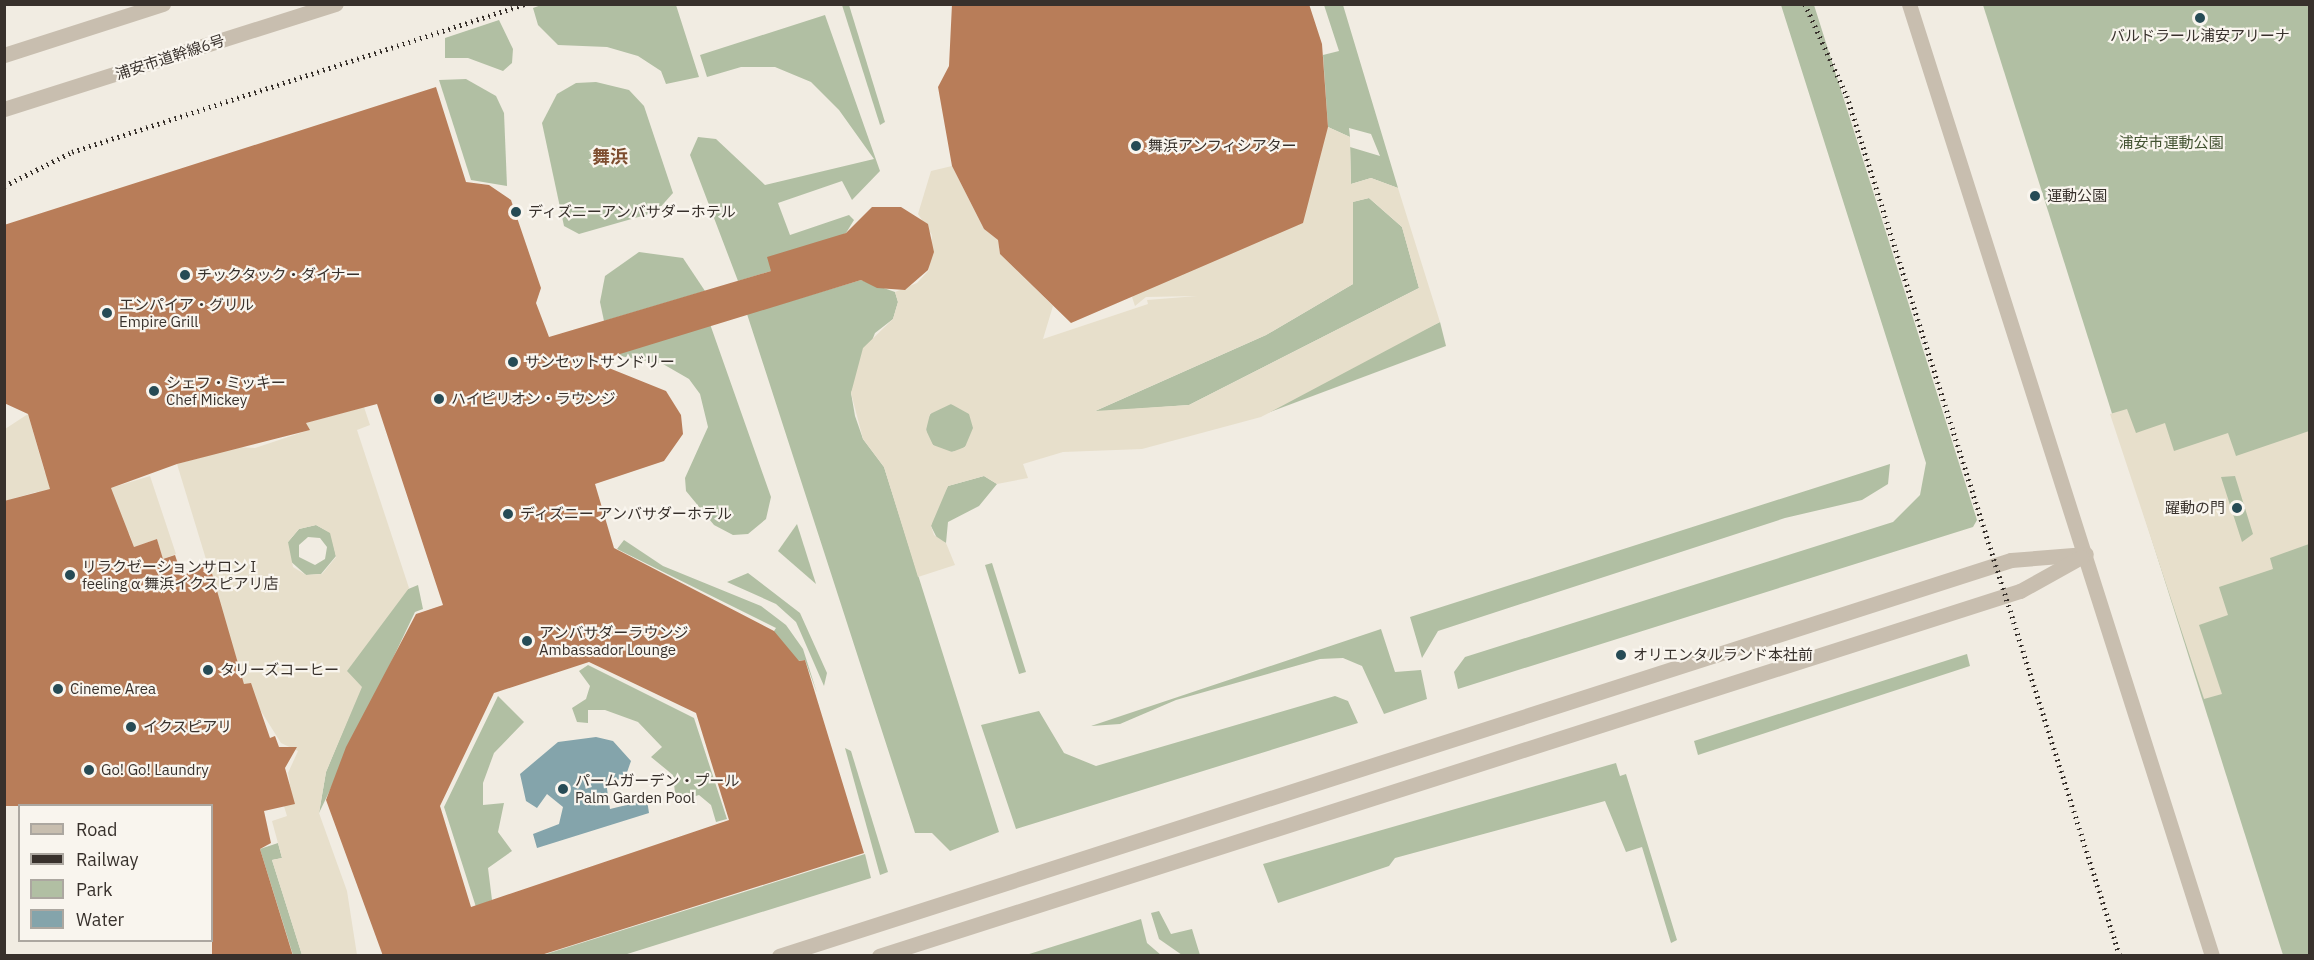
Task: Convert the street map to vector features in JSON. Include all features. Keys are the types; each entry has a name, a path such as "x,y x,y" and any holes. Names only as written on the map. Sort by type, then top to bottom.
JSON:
{"street":[{"path":"4,55 163,4"},
{"name":"浦安市道幹線6号","path":"4,109 336,4"},
{"path":"1910,4 2212,956"},
{"path":"779,956 2011,561 2086,554"},
{"path":"879,956 2020,591 2086,554"}],"green space":[{"path":"544,4 676,5 699,77 666,84 661,71 638,56 607,47 558,45 538,25 533,8"},
{"path":"842,5 849,5 885,122 880,125"},
{"path":"1324,5 1343,5 1398,188 1371,178 1351,184 1350,147 1380,156 1371,134 1349,128 1350,137 1328,127 1323,55 1339,51"},
{"path":"1781,5 1814,5 1977,520 1973,527 1458,689 1454,672 1465,657 1893,522 1920,495 1926,463"},
{"name":"浦安市運動公園","path":"1983,5 2309,5 2309,955 2283,955"},
{"path":"825,15 880,171 852,200 842,181 778,203 790,235 849,215 854,220 846,233 771,271 738,281 690,155 698,137 716,139 765,185 874,159 839,110 811,82 775,67 741,67 707,77 700,55"},
{"path":"499,20 513,49 512,63 503,71 468,58 445,58 445,38"},
{"path":"466,79 496,96 504,113 507,186 471,180 439,80"},
{"path":"596,82 629,90 644,106 673,193 656,212 579,234 564,226 542,123 557,94 576,83"},
{"path":"1369,198 1402,227 1419,288 1189,405 1093,412 1266,335 1353,284 1352,202"},
{"path":"639,252 683,258 705,291 604,321 600,302 605,276"},
{"path":"861,280 895,292 898,302 893,319 875,333 851,393 855,416 863,439 884,467 999,832 950,851 932,833 915,833 747,314"},
{"path":"1440,322 1446,346 1262,415 1337,372"},
{"path":"710,324 771,497 766,519 748,534 733,535 714,525 686,491 685,478 708,427 700,394 689,379 663,364 615,355"},
{"path":"950,404 967,411 974,428 967,445 950,452 933,445 926,428 933,411"},
{"path":"1890,464 1888,484 1862,500 1785,518 1438,631 1422,658 1410,617"},
{"path":"984,476 997,484 979,506 948,522 946,543 938,540 931,526 933,513 948,486"},
{"path":"797,524 816,584 778,551"},
{"path":"316,525 331,533 336,556 321,574 306,575 288,559 288,542 299,529","holes":["308,537 320,538 327,547 325,559 315,565 299,557 299,545"]},
{"path":"624,540 663,566 761,606 786,625 803,649 817,693 805,660 798,661 772,634 776,628 617,549"},
{"path":"992,563 1026,672 1019,674 985,565"},
{"path":"748,573 800,613 827,673 824,686 796,622 776,604 727,582"},
{"path":"418,585 423,609 415,612 319,813 326,772 361,687 346,671 401,592"},
{"path":"1381,629 1395,672 1421,670 1427,699 1384,714 1362,666 1343,658 1320,659 1176,700 1120,724 1091,726"},
{"path":"1967,654 1970,666 1698,755 1694,741"},
{"path":"588,665 694,718 727,819 716,822 711,805 699,795 676,802 673,775 651,757 662,747 638,722 605,710 588,710 588,723 577,722 572,708 586,699 590,686 579,671"},
{"path":"498,696 524,722 494,753 483,783 483,805 504,803 498,832 512,851 488,868 492,900 476,907 444,807"},
{"path":"1335,696 1348,701 1358,723 1016,829 981,725 1039,711 1064,753 1096,766"},
{"path":"845,748 851,751 888,872 880,875"},
{"path":"1616,763 1620,776 1626,774 1677,940 1671,943 1642,847 1626,852 1605,801 1395,858 1389,866 1278,903 1263,864"},
{"path":"278,843 282,858 272,860 302,955 293,955 260,849"},
{"path":"865,854 871,878 624,955 543,955"},
{"path":"1159,911 1171,934 1192,929 1200,955 1182,955 1159,939 1151,913"},
{"path":"1141,919 1147,943 1161,955 1026,955"}],"shaded area":[{"path":"1328,127 1350,137 1351,184 1371,178 1398,188 1440,322 1261,417 1142,449 1063,452 1023,464 1028,478 997,484 984,476 948,486 931,526 934,535 946,543 955,565 918,577 884,467 863,439 851,393 863,348 893,319 898,302 895,292 917,283 929,270 932,235 918,214 931,171 952,166 984,229 998,240 1000,254 1053,306 1043,339 1148,304 1147,300 1197,296 1146,297 1135,306 1132,297","holes":["1369,198 1402,227 1419,288 1189,405 1095,411 1266,335 1353,284 1353,202","951,404 969,414 973,428 965,447 952,452 933,445 926,430 930,414"]},
{"path":"364,407 370,425 357,430 409,588 347,671 362,687 326,772 319,813 347,891 357,955 302,955 272,860 282,858 272,821 287,816 279,790 290,784 288,773 298,751 281,743 244,684 177,464 238,447 255,448 309,430 306,423","holes":["316,525 330,533 336,557 322,574 306,575 293,567 288,542 299,529"]},
{"path":"2127,409 2136,433 2165,423 2174,451 2228,433 2236,456 2309,431 2309,544 2270,558 2273,569 2219,587 2228,615 2199,625 2222,694 2204,699 2110,414","holes":["2235,476 2253,534 2242,542 2221,477"]},
{"path":"28,414 45,473 98,492 150,476 176,554 163,559 157,539 134,547 129,533 117,538 36,492 5,501 5,429"}],"water":[{"name":"パームガーデン・プール Palm Garden Pool","path":"596,737 613,741 631,761 625,778 606,782 610,809 647,800 649,813 537,848 533,834 559,824 563,807 547,794 537,808 526,801 520,774 558,742"}],"building":[{"name":"舞浜アンフィシアター","path":"952,4 1309,4 1322,44 1328,127 1303,223 1071,323 1000,254 998,240 984,229 952,166 938,87 949,66"},
{"name":"ディズニー アンバサダーホテル","path":"436,87 466,182 489,185 511,200 541,288 536,303 549,337 771,271 767,257 846,233 872,207 901,207 928,224 934,252 928,270 905,290 877,288 861,280 594,362 666,391 681,415 683,434 664,461 595,484 614,548 774,631 799,661 805,660 864,853 538,956 383,956 326,800 346,747 416,614 443,605 377,404 306,423 310,430 177,464 111,488 134,547 157,539 163,559 175,555 182,576 209,563 244,684 251,683 270,738 275,736 279,747 297,747 285,768 295,804 264,811 271,843 260,849 293,956 212,956 213,804 18,804 18,806 4,806 4,501 50,489 28,414 4,403 4,225","holes":["589,662 696,713 729,820 471,907 440,806 494,693"]}],"railway":[{"path":"4,186 72,152 526,4"},
{"path":"1805,4 1847,96 2120,956"}],"place":[{"name":"バルドラール浦安アリーナ","path":"2200,18"},
{"name":"舞浜アンフィシアター","path":"1136,146"},
{"name":"運動公園","path":"2035,196"},
{"name":"ディズニーアンバサダーホテル","path":"516,212"},
{"name":"チックタック・ダイナー","path":"185,275"},
{"name":"エンパイア・グリル Empire Grill","path":"107,313"},
{"name":"サンセットサンドリー","path":"513,362"},
{"name":"シェフ・ミッキー Chef Mickey","path":"154,391"},
{"name":"ハイピリオン・ラウンジ","path":"439,399"},
{"name":"躍動の門","path":"2237,508"},
{"name":"ディズニー アンバサダーホテル","path":"508,514"},
{"name":"リラクゼーションサロン I feeling α 舞浜イクスピアリ店","path":"70,575"},
{"name":"アンバサダーラウンジ Ambassador Lounge","path":"527,641"},
{"name":"オリエンタルランド本社前","path":"1621,655"},
{"name":"タリーズコーヒー","path":"208,670"},
{"name":"Cineme Area","path":"58,689"},
{"name":"イクスピアリ","path":"131,727"},
{"name":"Go! Go! Laundry","path":"89,770"},
{"name":"パームガーデン・プール Palm Garden Pool","path":"563,789"}],"district":[{"name":"舞浜","path":"610,157"}]}
